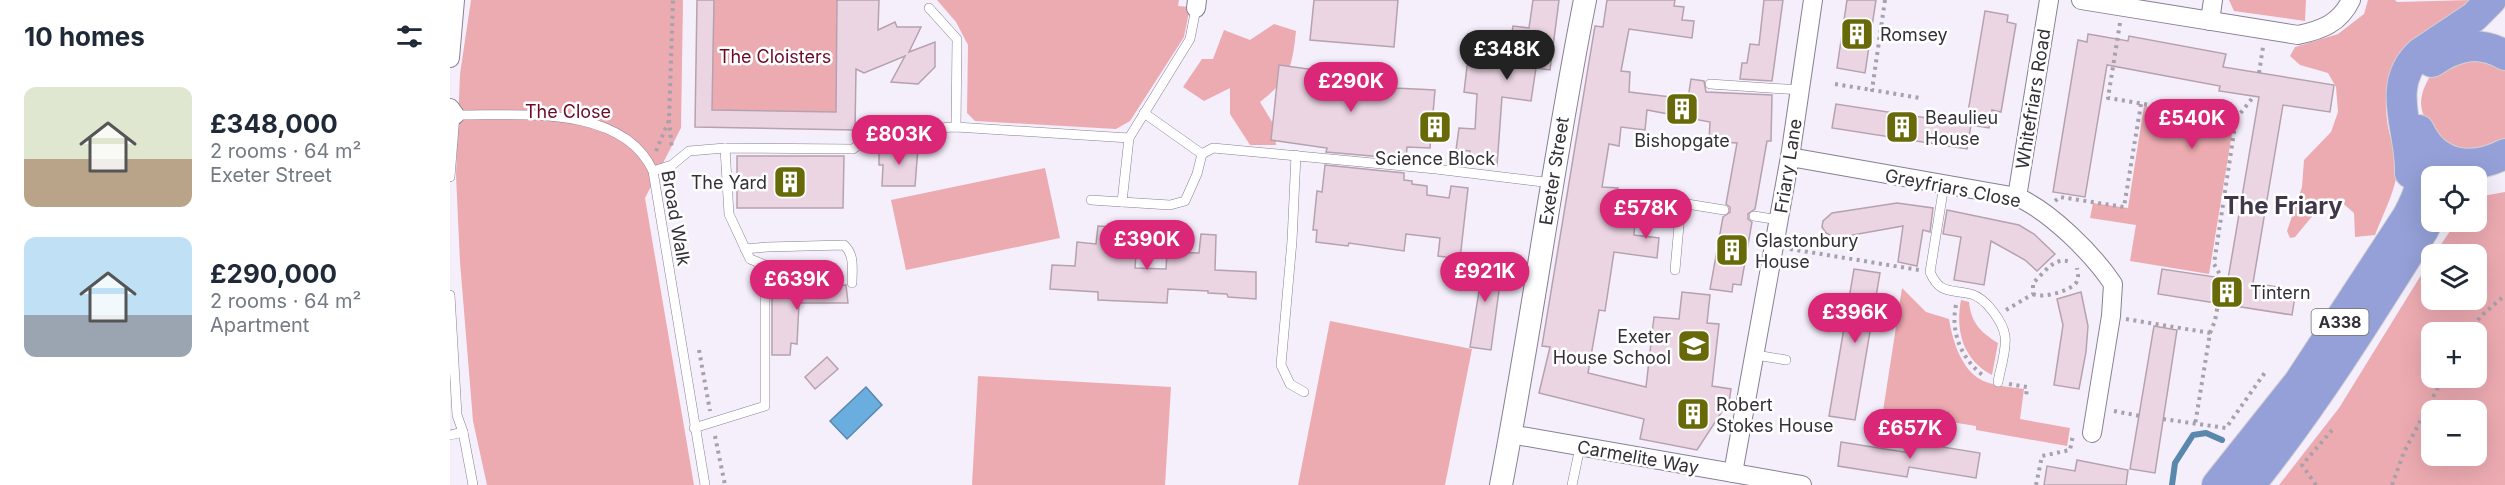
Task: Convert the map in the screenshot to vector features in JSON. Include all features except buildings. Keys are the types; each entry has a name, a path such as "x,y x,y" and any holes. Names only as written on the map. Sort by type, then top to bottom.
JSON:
{"highway":[{"name":"A338","path":"2382,253 2406,190 2410,173 2409,147 2401,106 2404,75 2413,59 2474,17 2491,0"},
{"path":"2489,171 2474,165 2455,162 2436,153 2426,142 2414,115 2416,86 2425,69 2432,61 2458,47 2489,19 2498,0"},
{"path":"2458,47 2480,45 2505,55"},
{"name":"A338","path":"2217,485 2299,382 2351,306 2382,253 2407,217 2421,190 2426,164 2426,142"},
{"name":"A338","path":"2250,485 2307,412 2421,232"}],"street":[{"path":"450,58 455,0"},
{"name":"Exeter Street","path":"1501,485 1566,96 1585,0"},
{"name":"Friary Lane","path":"1742,478 1756,355 1790,157 1813,0"},
{"name":"Whitefriars Road","path":"2017,197 2049,0"},
{"path":"2081,0 2298,35 2328,27 2347,8"},
{"path":"2210,21 2213,0"},
{"name":"Greyfriars Close","path":"1790,157 2017,197 2037,205 2083,262 2113,284 2111,316 2092,433"},
{"name":"Carmelite Way","path":"1510,434 1742,478 1802,485"}],"lane":[{"path":"1122,202 1129,138 1190,39 1197,4"},
{"path":"929,8 957,39 956,128"},
{"path":"1710,84 1800,90"},
{"path":"450,177 452,111"},
{"name":"Broad Walk","path":"452,111 552,116 592,122 624,138 648,162 652,171 705,485"},
{"path":"1144,113 1202,154"},
{"path":"652,171 672,165 690,151 725,148 853,149 877,131 956,128 1129,138"},
{"path":"694,428 765,406 765,265 750,259 729,214 725,148"},
{"path":"1091,200 1170,205 1185,201 1197,174 1202,154 1213,148 1552,183"},
{"path":"1296,155 1292,241 1281,365 1290,384 1304,392"},
{"path":"1944,185 1929,272 1934,282 1944,290 1973,295 2001,324 2006,338 1998,382"},
{"path":"1674,270 1681,203 1725,210"},
{"path":"1754,216 1779,220"},
{"path":"746,249 844,245 849,249 852,258 852,283"},
{"path":"450,295 457,415 463,432 473,485"},
{"path":"1756,355 1786,360"},
{"path":"450,435 463,432"},
{"path":"1572,485 1580,447"}],"path":[{"path":"673,0 669,120 674,206"},
{"path":"1872,90 1885,0"},
{"path":"2122,7 2108,98 2236,119"},
{"path":"2259,73 2266,30"},
{"path":"1835,84 1920,98"},
{"path":"2222,278 2214,264 2236,119 2254,96"},
{"path":"2043,211 2060,196 2124,207 2141,104"},
{"path":"648,162 659,146 669,120"},
{"path":"1775,246 1929,272"},
{"path":"1995,317 2033,294 2044,297 2074,286 2083,262 2055,261 2033,284 2033,294"},
{"path":"1959,293 1953,320 1955,334 1974,367 1983,376 1998,382 2027,387 2026,397"},
{"path":"2477,322 2505,295"},
{"path":"2195,424 2210,333 2218,304"},
{"path":"2111,316 2210,333"},
{"path":"697,342 725,485"},
{"path":"2163,419 2226,428 2266,371"},
{"path":"2392,485 2404,452 2438,388"},
{"path":"2096,408 2140,416"},
{"path":"2316,485 2302,465 2332,429"},
{"path":"2036,485 2042,456 2070,450 2074,430 2092,433"}],"green space":[{"name":"The Close","path":"471,0 683,0 681,128 645,198 694,485 487,485 473,421 460,262 456,175 460,74"},
{"name":"The Cloisters","path":"714,0 837,0 836,112 712,110"},
{"path":"937,0 1179,0 1178,6 1190,7 1184,37 1130,121 1116,129 975,121 967,113 968,45 956,22"},
{"path":"2229,0 2306,0 2305,21 2234,11"},
{"path":"2368,0 2395,0 2397,2 2471,0 2468,6 2432,28 2405,49 2396,61 2389,77 2386,96 2387,120 2397,171 2389,200 2375,235 2355,237 2354,213 2339,200 2324,202 2295,237 2290,238 2287,231 2302,187 2304,160 2331,132 2338,112 2336,87 2328,73 2300,65 2290,56 2295,47 2338,34 2364,14"},
{"path":"1274,24 1296,31 1291,63 1284,79 1260,102 1274,125 1276,145 1250,145 1230,114 1230,88 1204,101 1183,87 1202,59 1213,59 1224,30 1250,40"},
{"path":"2494,58 2505,64 2505,145 2459,154 2427,122 2421,104 2423,93 2431,74 2444,62 2458,59"},
{"path":"2144,106 2234,121 2209,274 2130,261 2136,225 2090,218 2093,203 2128,208"},
{"path":"1045,168 1060,238 906,270 891,200"},
{"path":"2505,192 2505,485 2279,485 2339,408 2421,275 2421,310 2487,310 2487,244 2441,244 2449,232 2487,232 2487,195"},
{"path":"1902,288 1926,312 1949,319 1958,351 1966,366 1978,378 2000,386 2024,389 2020,419 2070,428 2067,446 1976,430 1976,426 1883,411"},
{"path":"1961,300 1969,302 1974,321 1986,335 1998,343 1992,375 1974,361 1963,343 1959,322"},
{"path":"1330,321 1472,349 1445,485 1298,485"},
{"path":"978,376 1171,387 1165,485 972,485"}],"water":[{"path":"866,387 882,405 847,439 830,421"}],"waterway":[{"path":"2172,485 2175,463 2193,435 2206,433 2222,440"}],"place":[{"name":"Romsey","path":"1857,34"},
{"name":"Bishopgate","path":"1682,109"},
{"name":"Science Block","path":"1435,127"},
{"name":"Beaulieu House","path":"1902,127"},
{"name":"The Yard","path":"790,182"},
{"name":"Glastonbury House","path":"1732,250"},
{"name":"Tintern","path":"2227,292"},
{"name":"Exeter House School","path":"1694,346"},
{"name":"Robert Stokes House","path":"1693,414"}],"district":[{"name":"The Friary","path":"2283,205"}]}
